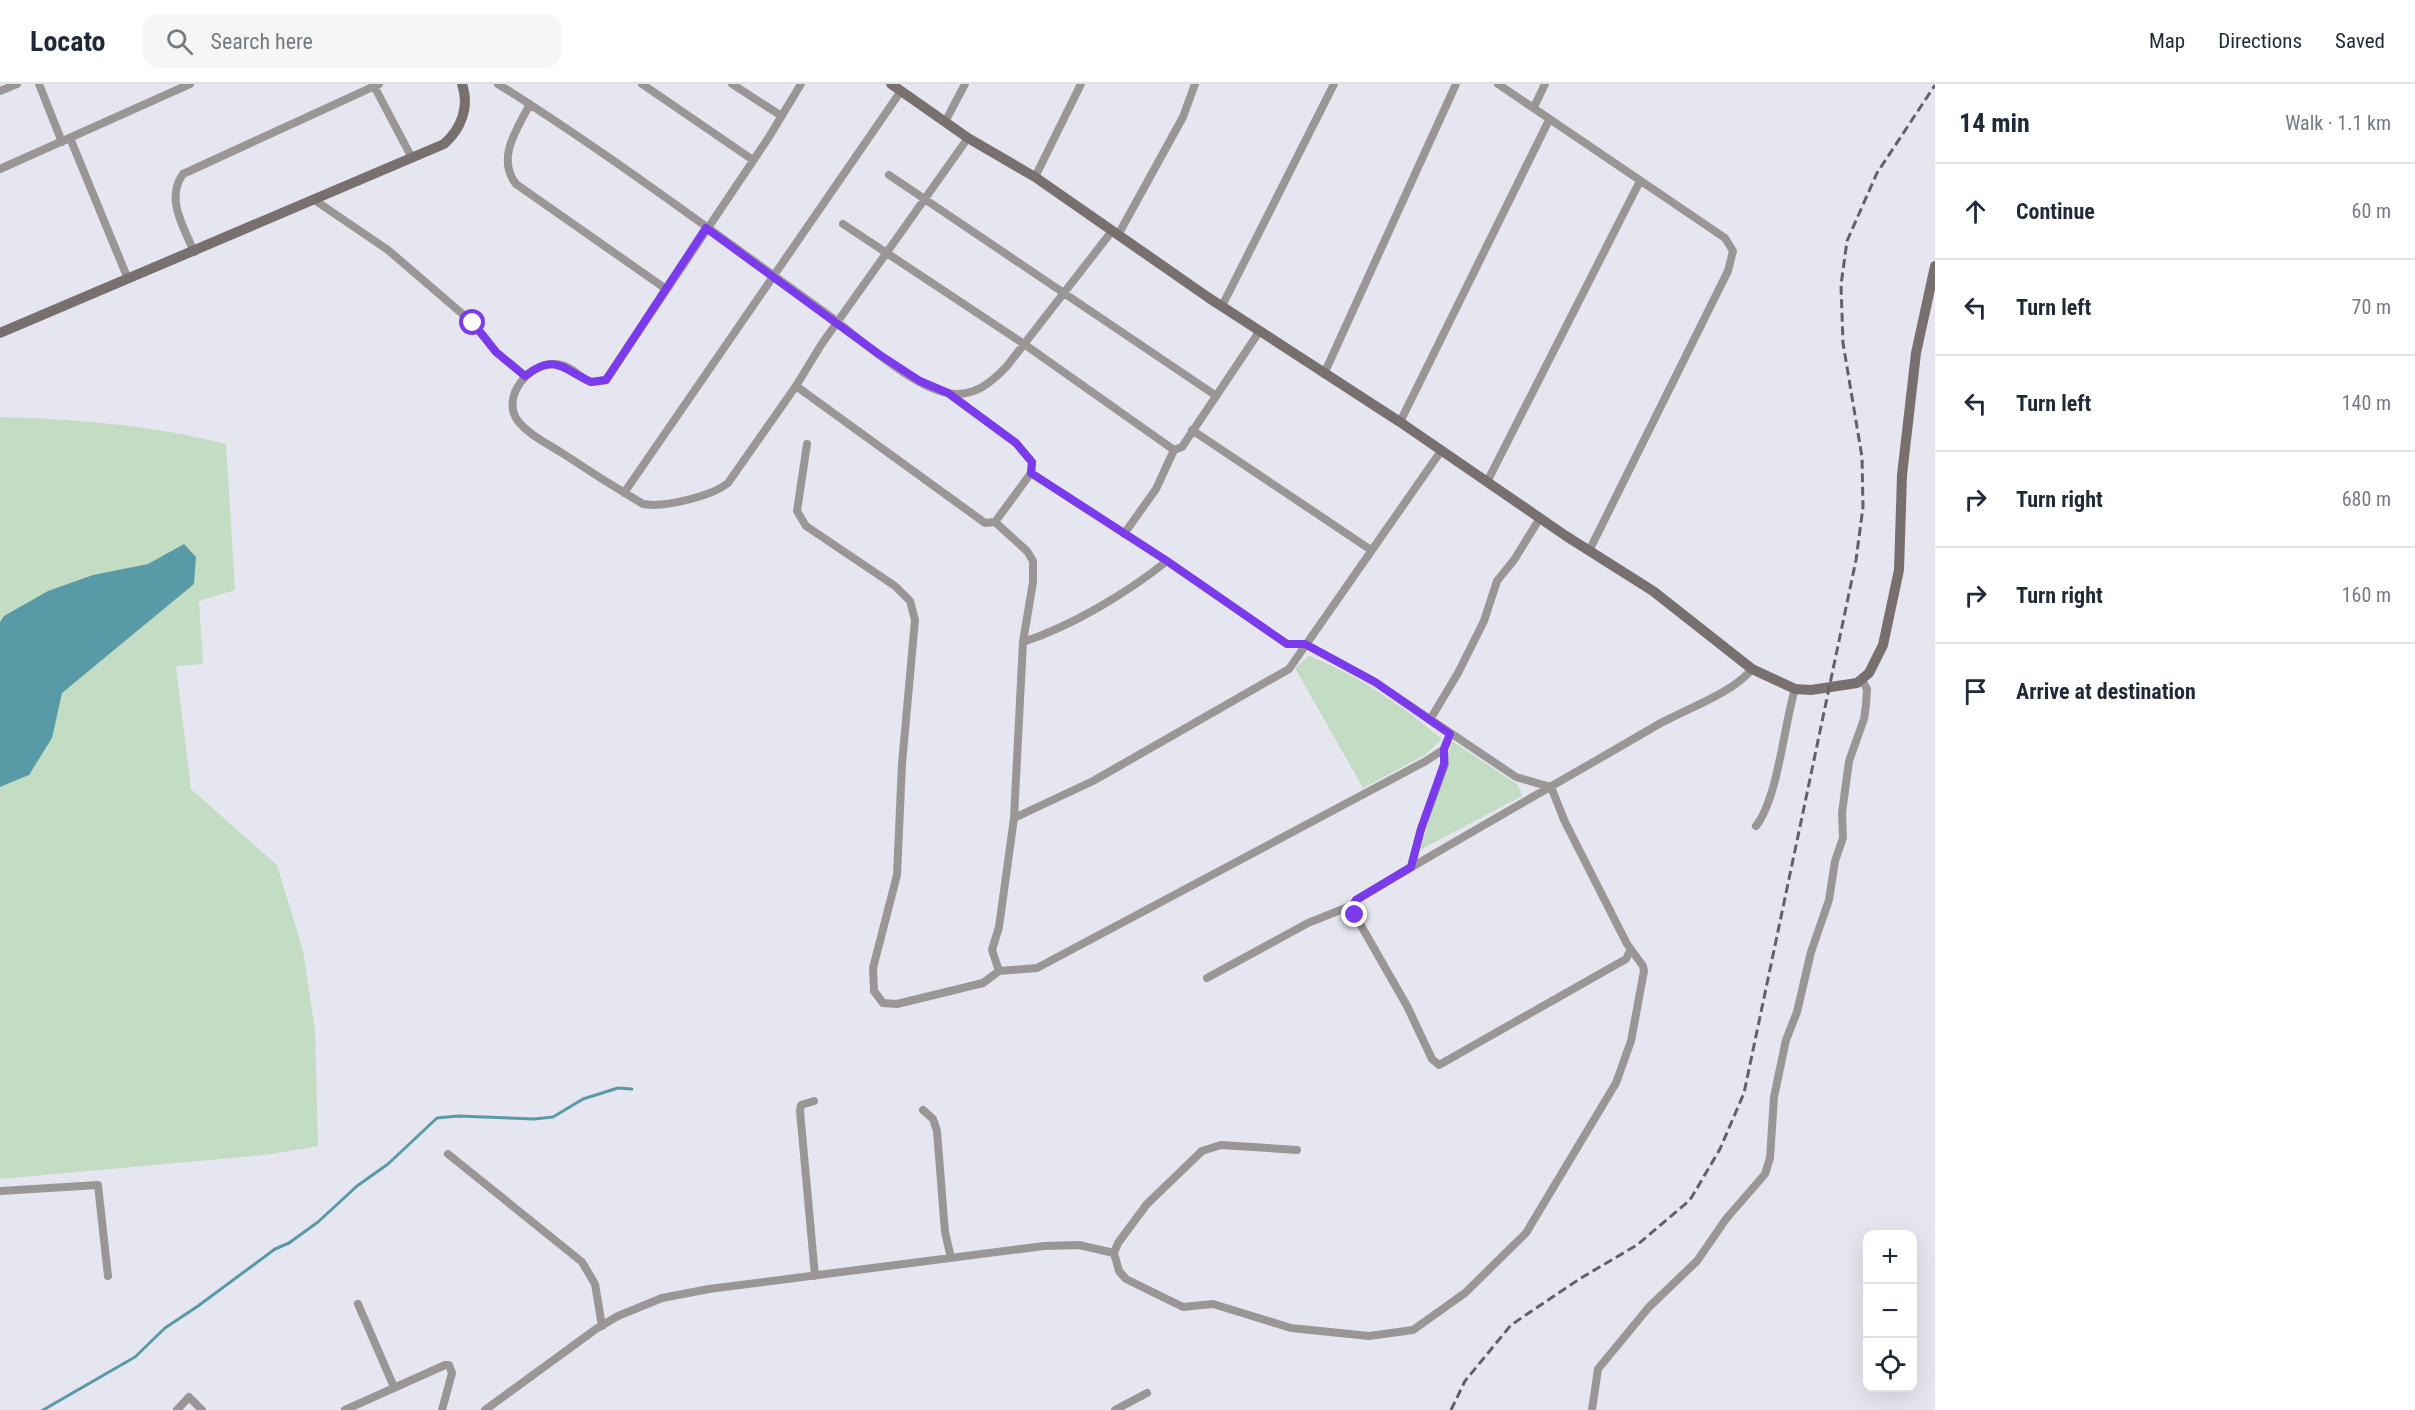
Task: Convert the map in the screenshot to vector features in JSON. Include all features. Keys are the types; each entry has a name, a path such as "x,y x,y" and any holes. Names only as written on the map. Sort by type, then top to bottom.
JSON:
{"street":[{"path":"0,91 17,84"},
{"path":"39,84 128,279"},
{"path":"0,169 190,84"},
{"path":"0,333 444,144 456,134 465,102 462,84"},
{"path":"498,84 530,104 920,381 948,393 1027,453 1032,462 1031,473 994,522 985,523 796,386"},
{"path":"642,84 753,160"},
{"path":"732,84 780,115"},
{"path":"801,84 606,380 591,382 567,367 552,363 533,370 525,376 512,404 518,421 540,439 643,504 652,506 723,488 796,386 837,322 968,138"},
{"path":"891,84 968,138 1035,177 1259,332 1400,422 1589,551 1653,591 1752,669 1795,689 1848,686 1862,680 1869,673 1883,645 1899,570 1902,475 1910,399 1923,312 1935,266"},
{"path":"945,122 965,84"},
{"path":"1035,177 1081,84"},
{"path":"948,393 963,393 983,387 1007,366 1115,233 1183,117 1195,84"},
{"path":"1221,306 1334,84"},
{"path":"1324,374 1456,84"},
{"path":"1498,84 1725,238 1733,251 1728,271 1589,551"},
{"path":"1534,107 1545,84"},
{"path":"194,252 175,205 176,183 183,174 377,85 412,158"},
{"path":"624,493 772,275 901,91"},
{"path":"530,104 508,154 509,175 516,184 666,289"},
{"path":"1400,422 1549,120"},
{"path":"889,175 1215,395"},
{"path":"1487,482 1640,181"},
{"path":"314,199 388,250 473,323 496,352 525,376"},
{"path":"843,224 1024,344 1174,450"},
{"path":"1124,534 1156,489 1174,450 1182,447 1259,332"},
{"path":"1192,430 1371,550"},
{"path":"807,444 797,512 806,526 895,586 909,601 915,620 902,765 897,875 873,968 874,991 883,1003 897,1005 983,983 999,970 1037,968 1180,895 1444,749"},
{"path":"1014,818 1093,781 1289,669 1441,451"},
{"path":"1031,473 1167,561 1287,644 1305,644 1375,682 1516,777 1551,787"},
{"path":"1431,718 1458,673 1484,621 1497,581 1514,560 1540,518"},
{"path":"994,522 1027,551 1033,561 1023,642 1014,818 999,927 992,950 999,970"},
{"path":"1023,642 1042,636 1137,584 1167,561"},
{"path":"1207,978 1308,923 1353,905 1356,900 1411,867 1678,713 1735,684 1752,669"},
{"path":"1592,1410 1598,1369 1649,1307 1697,1261 1726,1219 1765,1174 1770,1158 1774,1097 1786,1040 1797,1012 1811,952 1829,900 1835,861 1843,838 1842,813 1849,761 1864,718 1866,705 1867,689 1862,680"},
{"path":"1756,826 1763,815 1776,772 1795,689"},
{"path":"1411,867 1421,829 1444,764 1444,749 1450,734"},
{"path":"1297,1150 1221,1144 1202,1151 1147,1204 1118,1243 1114,1254 1119,1271 1125,1279 1183,1307 1213,1304 1292,1328 1369,1336 1413,1330 1465,1293 1526,1233 1616,1083 1631,1041 1643,980 1643,966 1630,951 1565,822 1551,787"},
{"path":"1353,905 1355,915 1407,1006 1432,1059 1439,1065 1563,997 1626,959 1630,951"},
{"path":"814,1101 801,1105 800,1111 815,1276"},
{"path":"923,1110 933,1119 937,1131 945,1232 951,1258"},
{"path":"448,1154 582,1262 595,1284 602,1326"},
{"path":"0,1191 98,1185 108,1276"},
{"path":"485,1410 602,1326 640,1307 686,1292 1056,1245 1079,1245 1114,1254"},
{"path":"358,1304 394,1387"},
{"path":"345,1410 394,1387 409,1383 440,1366 449,1365 452,1372 442,1410"},
{"path":"1115,1410 1147,1393"},
{"path":"177,1410 189,1397 202,1410"}],"green space":[{"path":"0,417 114,424 198,437 226,444 235,590 199,601 203,664 176,666 191,789 277,865 303,951 315,1030 318,1146 265,1155 0,1179"},
{"path":"1309,656 1345,672 1378,692 1411,714 1442,739 1425,755 1363,788 1295,668"},
{"path":"1452,741 1518,785 1522,796 1420,850"}],"water":[{"path":"184,544 196,557 194,584 62,693 52,738 29,775 0,787 0,622 4,616 48,591 93,575 148,564"}],"waterway":[{"path":"43,1410 135,1357 165,1328 275,1249 289,1243 318,1222 357,1186 388,1164 437,1118 458,1116 534,1119 553,1117 583,1099 618,1088 632,1089"}],"railway":[{"path":"1451,1410 1465,1381 1511,1325 1581,1278 1637,1245 1690,1200 1720,1149 1744,1093 1856,560 1863,507 1862,457 1843,343 1841,285 1847,241 1877,173 1935,85"}],"route":[{"path":"473,323 496,352 525,376 533,370 552,363 561,364 591,382 606,380 617,368 706,228 880,355 920,381 948,393 1016,443 1027,453 1032,462 1031,473 1167,561 1287,644 1305,644 1375,682 1431,718 1450,734 1444,749 1444,764 1421,829 1411,867 1356,900 1353,905 1355,915"}]}
